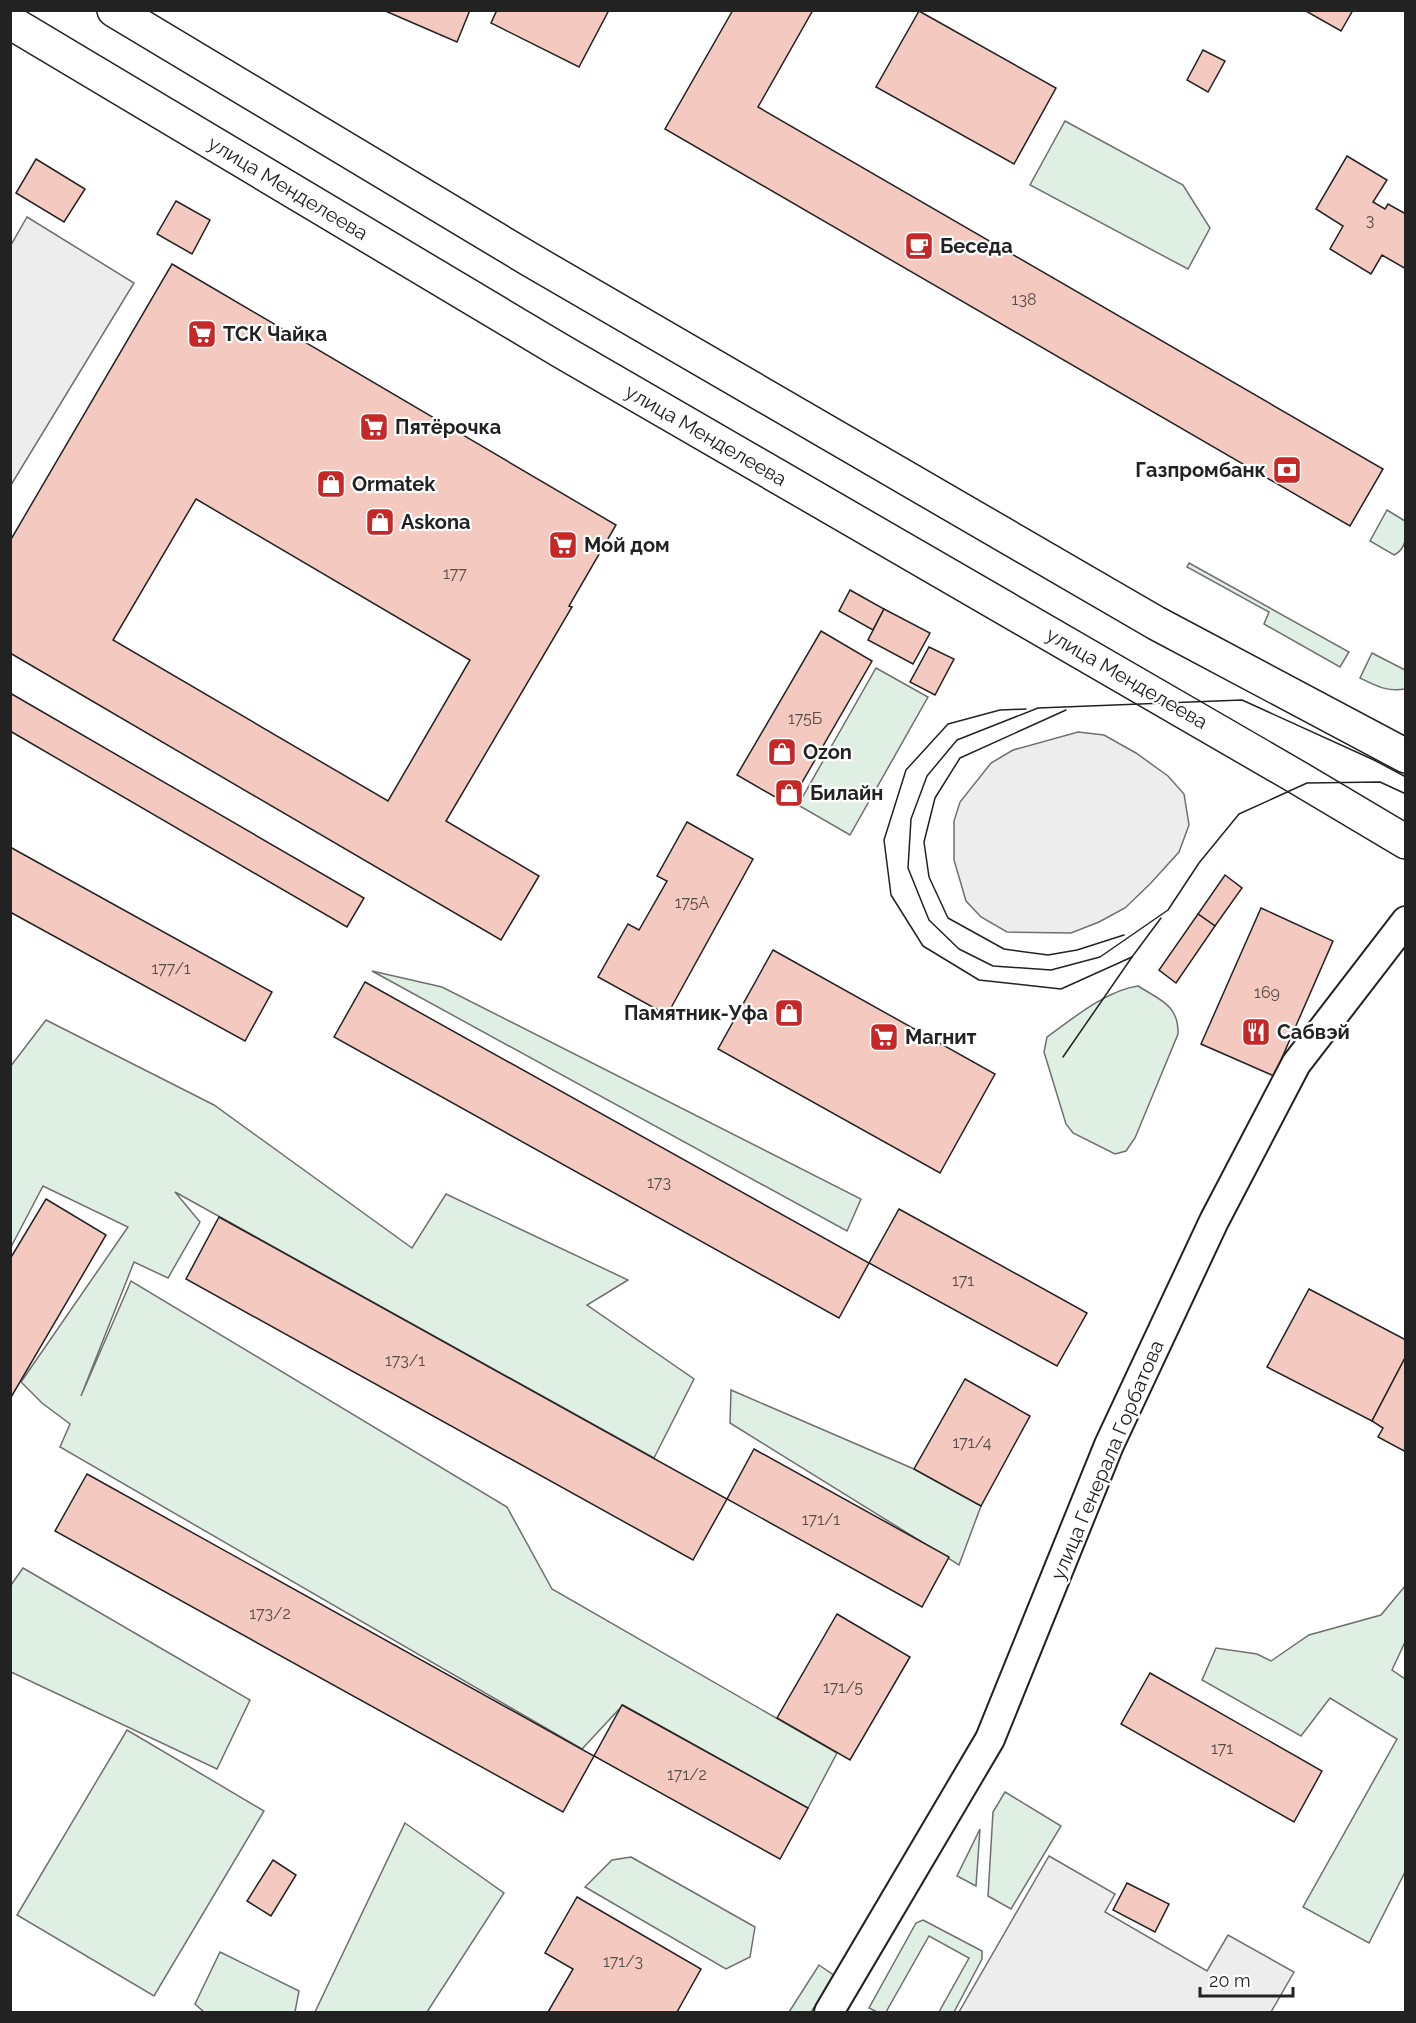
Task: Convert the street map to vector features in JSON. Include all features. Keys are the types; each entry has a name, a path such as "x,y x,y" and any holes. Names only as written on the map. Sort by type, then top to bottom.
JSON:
{"main road":[{"path":"114,10 529,259 1135,611 1406,756"},
{"name":"улица Менделеева","path":"10,22 561,351 1406,842"}],"street":[{"name":"улица Генерала Горбатова","path":"829,2013 990,1739 1110,1445 1214,1221 1296,1064 1406,921"}],"green space":[{"path":"1065,121 1183,185 1210,228 1188,269 1030,185"},
{"path":"1387,510 1405,521 1404,545 1394,555 1370,541"},
{"path":"1189,563 1349,652 1340,667 1264,624 1269,612 1187,567"},
{"path":"1372,653 1405,670 1405,689 1387,689 1360,678"},
{"path":"876,668 928,697 850,835 798,805"},
{"path":"372,971 442,987 861,1199 847,1231"},
{"path":"1138,986 1167,1004 1172,1010 1178,1034 1135,1138 1126,1151 1115,1154 1073,1133 1066,1124 1044,1052 1047,1037 1079,1014 1114,993"},
{"path":"46,1020 214,1105 412,1248 446,1194 628,1280 587,1305 694,1379 654,1458 175,1192 200,1222 168,1278 134,1262 81,1396 131,1281 507,1507 552,1589 837,1753 808,1808 623,1705 582,1749 60,1447 70,1424 42,1403 21,1382 128,1227 43,1186 11,1247 10,1067"},
{"path":"731,1390 914,1469 981,1506 959,1565 730,1423"},
{"path":"23,1568 250,1700 217,1769 11,1672 11,1585"},
{"path":"1405,1586 1405,1642 1392,1670 1405,1679 1405,1872 1369,1943 1303,1907 1397,1739 1330,1698 1301,1736 1202,1680 1216,1648 1257,1654 1271,1661 1309,1635 1381,1615"},
{"path":"127,1730 264,1811 154,1996 17,1915"},
{"path":"1005,1792 1061,1826 1011,1909 988,1896 993,1812"},
{"path":"405,1823 504,1893 427,2012 315,2012"},
{"path":"980,1829 976,1886 957,1876"},
{"path":"631,1857 755,1927 750,1957 726,1969 585,1887 612,1860"},
{"path":"923,1920 982,1951 982,1959 954,2012 939,2012 969,1958 929,1936 886,2012 877,2012 869,2008 916,1923"},
{"path":"220,1952 299,1991 295,2012 204,2012 195,2004"},
{"path":"819,1965 835,1976 811,2012 789,2012"}],"shaded area":[{"path":"27,217 134,283 11,485 11,245"},
{"path":"1078,732 1104,735 1136,753 1168,776 1184,794 1189,825 1179,852 1125,908 1071,933 1007,932 981,917 966,901 954,860 954,821 960,802 991,763 1013,750"},
{"path":"1049,1856 1115,1894 1105,1912 1207,1971 1228,1935 1294,1972 1271,2012 959,2012"}],"building":[{"path":"383,10 470,10 457,42"},
{"path":"497,10 609,10 579,67 491,23"},
{"path":"733,10 813,10 758,107 1383,469 1350,526 665,129"},
{"path":"1304,10 1353,10 1341,31"},
{"path":"919,11 1056,88 1014,164 876,87"},
{"path":"1203,50 1225,61 1208,92 1187,80"},
{"path":"1347,156 1387,180 1373,202 1385,209 1388,204 1406,214 1406,269 1382,255 1371,274 1330,249 1343,226 1316,209"},
{"path":"36,159 85,189 64,222 16,193"},
{"path":"176,201 210,220 192,254 157,234"},
{"path":"172,264 616,525 569,606 572,607 446,821 539,876 501,940 10,653 10,541","holes":["196,499 470,660 388,801 113,640"]},
{"path":"850,590 884,609 873,630 839,611"},
{"path":"884,609 930,633 913,664 868,640"},
{"path":"821,631 872,661 789,805 737,775"},
{"path":"929,647 954,659 935,695 910,682"},
{"path":"10,693 364,898 347,927 10,731"},
{"path":"687,822 753,859 667,1015 598,977 628,924 639,930 667,881 657,876"},
{"path":"10,847 272,992 245,1041 10,912"},
{"path":"1225,875 1242,888 1215,926 1198,914"},
{"path":"1261,908 1333,941 1274,1076 1201,1044"},
{"path":"1198,914 1215,926 1176,983 1159,970"},
{"path":"773,950 995,1074 940,1173 718,1049"},
{"path":"365,982 869,1263 839,1318 334,1037"},
{"path":"46,1199 106,1235 10,1399 10,1259"},
{"path":"899,1209 1087,1313 1057,1366 869,1263"},
{"path":"219,1217 727,1499 693,1560 186,1279"},
{"path":"1309,1289 1406,1340 1406,1356 1372,1421 1267,1367"},
{"path":"1406,1356 1406,1452 1378,1437 1383,1428 1372,1421"},
{"path":"965,1379 1030,1416 981,1506 914,1469"},
{"path":"754,1449 949,1557 922,1607 727,1499"},
{"path":"87,1474 594,1756 563,1812 55,1531"},
{"path":"837,1614 910,1657 850,1760 777,1718"},
{"path":"1150,1673 1322,1771 1294,1822 1121,1724"},
{"path":"622,1705 808,1808 780,1859 594,1756"},
{"path":"273,1860 296,1875 271,1916 247,1901"},
{"path":"1127,1883 1169,1904 1155,1932 1113,1910"},
{"path":"577,1897 701,1969 677,2012 548,2012 573,1969 545,1953"}],"tram line":[{"path":"1406,777 1242,700 1038,708 957,740 927,776 911,819 908,868 929,920 959,949 993,966 1051,970 1100,957 1168,910 1199,863 1239,814 1307,783 1380,782 1406,794"},
{"path":"1026,709 1000,710 948,724 906,770 884,840 891,895 923,946 979,980 1061,989 1132,957 1161,918"},
{"path":"1066,710 960,758 935,798 924,842 929,877 948,918 1004,949 1048,955 1077,950 1124,935"},
{"path":"1063,1057 1132,957"}],"place":[{"name":"Беседа","path":"919,246"},
{"name":"ТСК Чайка","path":"202,334"},
{"name":"Пятёрочка","path":"374,427"},
{"name":"Газпромбанк","path":"1287,470"},
{"name":"Ormatek","path":"331,484"},
{"name":"Askona","path":"380,522"},
{"name":"Мой дом","path":"563,545"},
{"name":"Ozon","path":"782,752"},
{"name":"Билайн","path":"789,793"},
{"name":"Памятник-Уфа","path":"789,1013"},
{"name":"Сабвэй","path":"1256,1032"},
{"name":"Магнит","path":"884,1037"}]}
